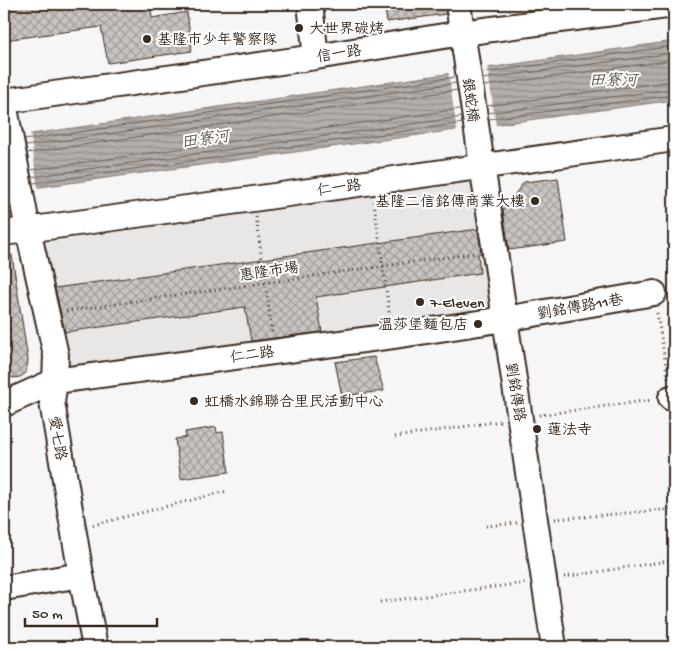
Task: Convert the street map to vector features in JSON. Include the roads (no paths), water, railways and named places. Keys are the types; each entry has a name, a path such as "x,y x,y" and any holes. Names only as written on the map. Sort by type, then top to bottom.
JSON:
{"street":[{"path":"310,4 316,57"},
{"name":"銀蛇橋","path":"458,4 481,166"},
{"name":"信一路","path":"4,102 316,57 462,33 674,5"},
{"name":"愛七路","path":"4,102 28,230 56,355 52,402 95,647"},
{"name":"仁一路","path":"4,233 674,139"},
{"name":"劉銘傳路","path":"481,166 554,647"},
{"name":"劉銘傳路11巷","path":"505,319 654,293"},
{"name":"仁二路","path":"4,404 55,381 393,336 505,319"},
{"path":"4,588 81,575"}],"water":[{"name":"田寮河","path":"674,41 674,100 4,192 4,138"}],"place":[{"name":"大世界碳烤","path":"299,28"},
{"name":"基隆市少年警察隊","path":"147,39"},
{"name":"基隆二信銘傳商業大樓","path":"535,201"},
{"name":"7-Eleven","path":"420,302"},
{"name":"溫莎堡麵包店","path":"478,324"},
{"name":"虹橋水錦聯合里民活動中心","path":"194,401"},
{"name":"蓮法寺","path":"537,429"}]}
